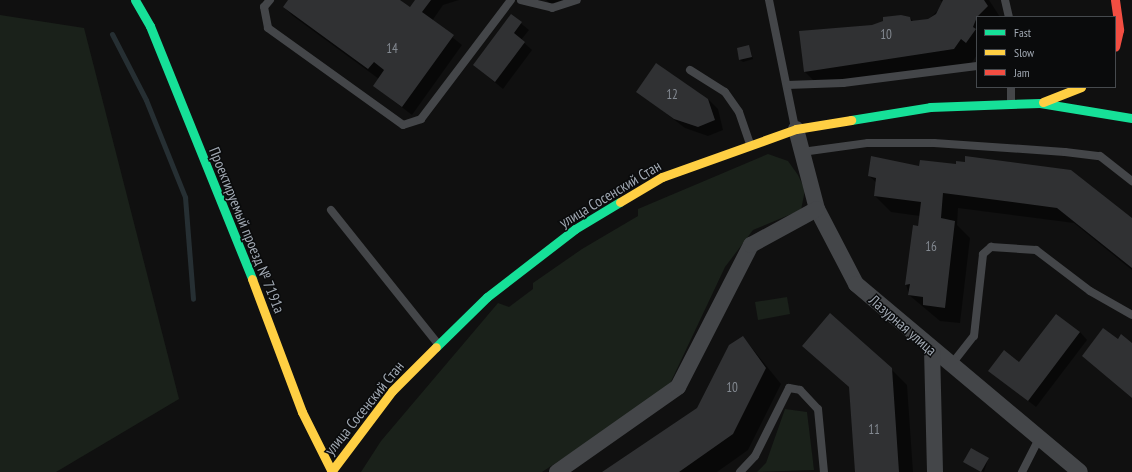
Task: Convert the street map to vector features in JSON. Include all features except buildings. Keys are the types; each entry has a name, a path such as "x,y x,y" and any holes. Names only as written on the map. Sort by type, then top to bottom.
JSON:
{"street":[{"name":"Проектируемый проезд № 7191а","path":"135,0 150,26 233,227 302,412 332,472"},
{"path":"1115,0 1119,30 1116,43"},
{"path":"1040,103 1079,88"},
{"name":"улица Сосенский Стан","path":"332,472 392,391 437,343 506,282 575,229 662,177 750,144 796,129 930,107 1040,103"},
{"path":"1040,103 1132,118"},
{"name":"Лазурная улица","path":"796,129 817,209 856,284 1080,472"},
{"path":"557,472 678,387 751,245 817,209"},
{"path":"932,349 935,472"}],"lane":[{"path":"270,0 264,7 268,28 403,125 421,119 511,0"},
{"path":"521,0 552,8 577,0"},
{"path":"769,0 796,129"},
{"path":"1004,0 1009,16"},
{"path":"788,85 843,83 976,66"},
{"path":"690,70 724,92 739,112 750,144"},
{"path":"1011,88 1011,103"},
{"path":"802,152 868,143 927,143 1065,152 1100,156 1132,181"},
{"path":"331,210 437,343"},
{"path":"951,365 974,336 983,254 990,247 1036,250 1090,291 1132,315"},
{"path":"740,472 755,456 786,392 795,388 818,409 824,472"},
{"path":"1022,472 1039,439"}],"shaded area":[{"path":"0,15 84,28 179,399 56,472 0,472"},
{"path":"768,154 788,161 798,175 805,190 801,210 753,230 725,267 667,390 542,472 361,472 381,441 498,303 509,307 533,289 533,283 582,249 638,216 638,209"},
{"path":"787,297 790,314 758,320 755,302"},
{"path":"785,409 807,412 814,470 757,472 766,463"}],"waterway":[{"path":"112,34 146,100 185,197 193,299"}],"traffic: fast":[{"path":"135,0 150,26 252,279"},
{"path":"851,120 930,107 1040,103 1132,118"},
{"path":"436,347 487,297 575,229 620,202"}],"traffic: slow":[{"path":"1043,102 1078,88"},
{"path":"620,202 662,177 796,129 851,120"},
{"path":"252,279 302,412 332,472"},
{"path":"331,472 392,391 436,347"}],"traffic: jam":[{"path":"1115,0 1119,30 1116,43"}]}
